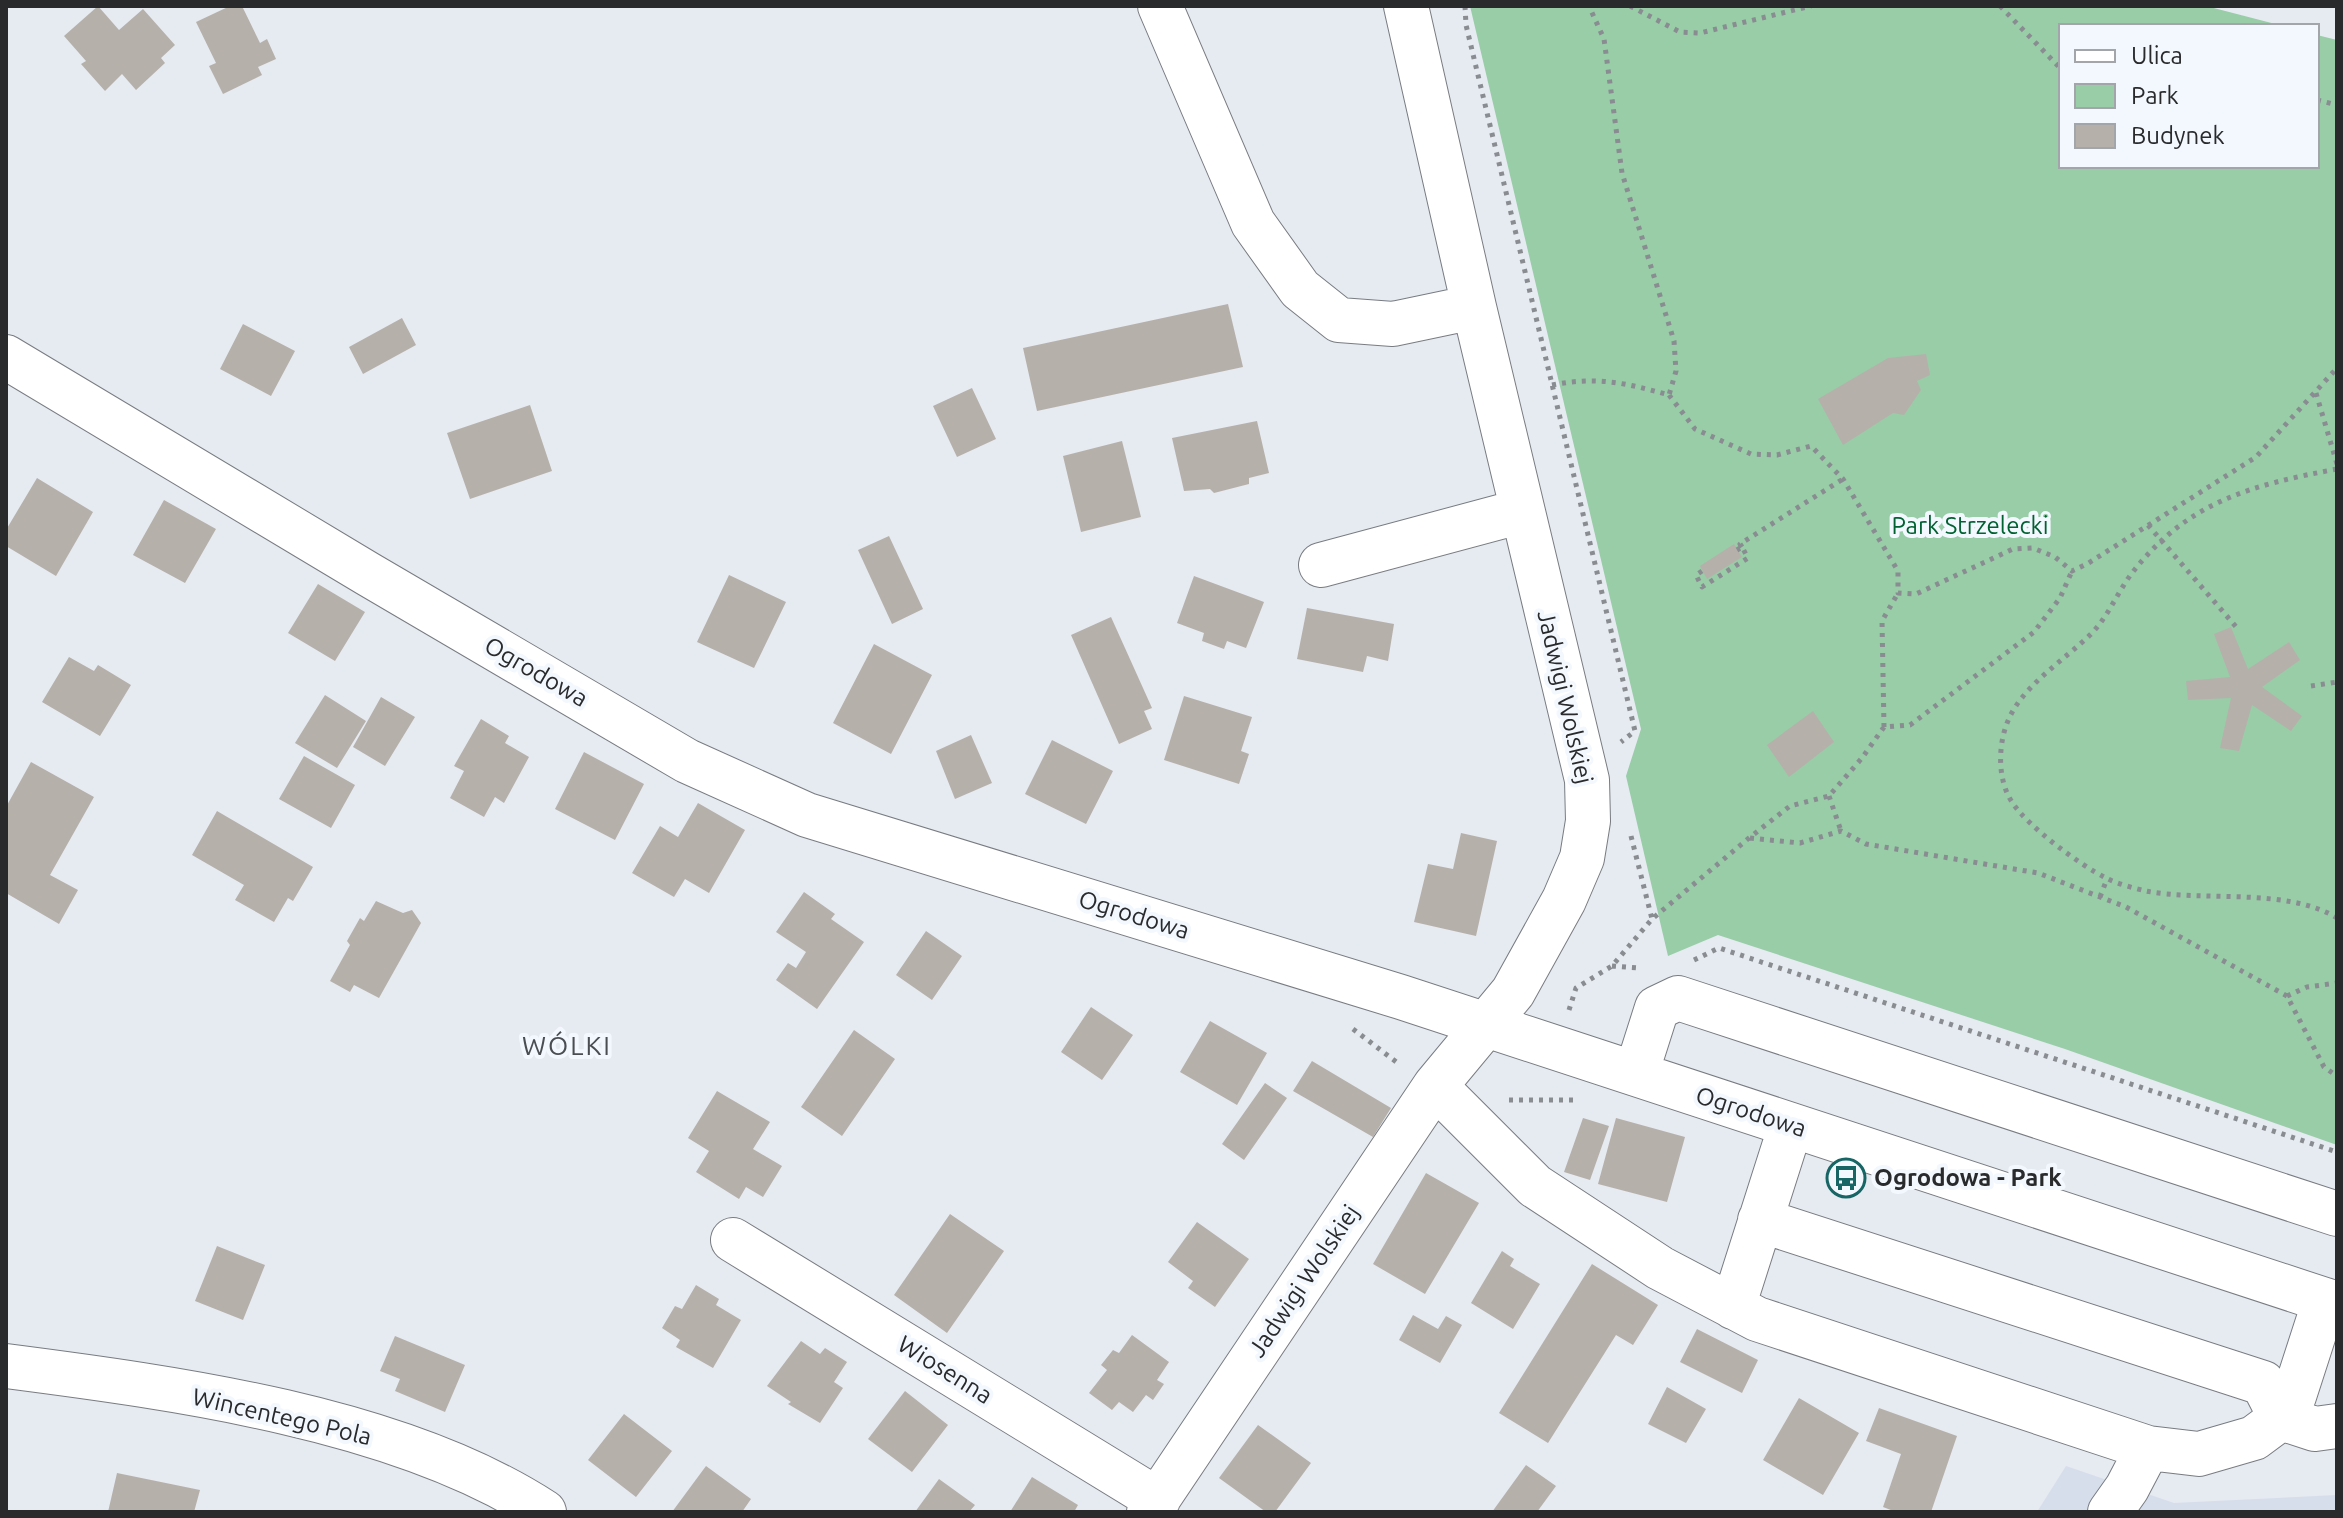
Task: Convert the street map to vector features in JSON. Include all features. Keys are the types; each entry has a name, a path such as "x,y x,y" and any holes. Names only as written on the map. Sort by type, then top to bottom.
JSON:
{"street":[{"path":"1160,6 1253,223 1300,289 1339,320 1393,324 1474,307"},
{"name":"Jadwigi Wolskiej","path":"1154,1506 1420,1077 1485,1024 1513,992 1564,900 1582,858 1588,821 1587,780 1406,6"},
{"name":"Ogrodowa","path":"6,357 687,761 807,815 1485,1024 2331,1302"},
{"path":"1321,565 1522,511"},
{"path":"1636,1074 1657,1008 1678,998 2337,1214"},
{"path":"1420,1077 1535,1186 1660,1268 1733,1307 1757,1319 2148,1448 2199,1454 2254,1438 2281,1418 2294,1396 2331,1302"},
{"path":"1733,1307 1791,1125"},
{"path":"1760,1220 2263,1383 2281,1418 2315,1429 2337,1426"},
{"name":"Wiosenna","path":"733,1240 1154,1506"},
{"name":"Wincentego Pola","path":"6,1366 211,1398 311,1419 418,1450 511,1490 544,1512"},
{"path":"2110,1512 2148,1448"}],"path":[{"path":"1465,6 1466,25 1635,731 1618,745"},
{"path":"1589,6 1604,39 1622,173 1674,341 1676,371 1669,395"},
{"path":"1630,6 1680,32 1700,33 1811,6"},
{"path":"2000,6 2059,67"},
{"path":"1884,727 1910,725 2034,632 2060,598 2072,571 2256,457 2337,368"},
{"path":"1552,385 1581,379 1620,381 1669,395 1695,429 1751,454 1777,455 1811,446 1843,479 1898,571 1898,593 1882,621 1884,727 1862,758 1829,796 1790,806 1652,919 1612,966 1576,988"},
{"path":"2316,392 2337,466 2247,489 2208,506 2161,540 2130,575 2105,620 2025,694 2006,725 2000,766 2012,802 2047,839 2107,879 2148,891 2274,899 2327,912 2337,918"},
{"path":"1702,571 1696,575 1702,587 1748,558 1740,544 1843,479"},
{"path":"2148,525 2238,629"},
{"path":"1898,593 1916,594 2013,549 2033,548 2055,557 2072,571"},
{"path":"2311,686 2337,682"},
{"path":"1829,796 1841,831 1866,844 2038,873 2126,907 2287,996 2324,1067 2337,1076"},
{"path":"1629,828 1652,919"},
{"path":"1749,838 1800,843 1841,831"},
{"path":"2100,897 2107,879"},
{"path":"1680,965 1719,948 2337,1152"},
{"path":"1612,966 1640,968"},
{"path":"2287,996 2307,987 2337,983"},
{"path":"1344,1022 1420,1077"},
{"path":"1504,1100 1573,1101 1576,1092"}],"shaded area":[{"path":"2066,1466 2174,1503 2337,1495 2337,1512 2037,1512"}],"green space":[{"name":"Park Strzelecki","path":"1470,6 2206,6 2275,24 2059,24 2059,168 2319,168 2319,36 2337,40 2337,1145 2065,1049 1718,935 1668,956 1626,776 1641,729"}],"building":[{"path":"98,6 119,30 143,9 175,45 161,58 165,63 136,90 122,74 105,91 81,64 86,61 64,36"},
{"path":"230,6 242,6 260,43 267,39 276,59 258,67 262,75 223,94 209,66 216,63 196,22"},
{"path":"1228,304 1243,367 1037,411 1023,348"},
{"path":"402,318 416,345 363,374 349,347"},
{"path":"243,324 295,351 271,396 220,369"},
{"path":"1926,354 1930,375 1917,381 1921,390 1904,415 1893,413 1843,445 1818,399 1888,358"},
{"path":"972,388 996,439 957,457 933,406"},
{"path":"530,405 552,471 470,499 447,433"},
{"path":"1257,421 1269,473 1249,478 1249,484 1214,493 1210,489 1184,491 1172,438"},
{"path":"1122,441 1141,517 1081,532 1063,456"},
{"path":"37,478 93,512 56,576 6,546 6,530"},
{"path":"164,500 216,529 185,583 133,555"},
{"path":"889,536 923,609 892,624 858,550"},
{"path":"1734,544 1742,557 1707,579 1700,566"},
{"path":"729,575 786,602 754,668 697,642"},
{"path":"1194,576 1264,602 1246,648 1227,641 1224,649 1202,641 1204,633 1177,623"},
{"path":"318,584 365,612 335,661 288,633"},
{"path":"1307,608 1394,624 1388,661 1367,656 1363,672 1297,659"},
{"path":"1111,617 1152,708 1144,711 1152,729 1119,744 1071,635"},
{"path":"2231,627 2248,669 2289,642 2300,660 2262,687 2302,716 2291,731 2252,705 2239,751 2220,748 2231,698 2188,700 2186,681 2230,677 2214,634"},
{"path":"874,644 932,675 891,754 833,723"},
{"path":"69,657 94,671 98,665 131,685 100,736 42,702"},
{"path":"325,695 366,721 337,768 295,743"},
{"path":"1184,696 1252,717 1241,751 1249,754 1239,784 1164,760"},
{"path":"381,697 415,717 385,766 353,747"},
{"path":"1813,711 1834,742 1789,777 1767,745"},
{"path":"481,719 509,736 505,743 529,757 504,803 495,797 484,817 450,798 464,771 454,766"},
{"path":"971,735 992,783 955,799 936,751"},
{"path":"1052,740 1113,771 1086,824 1025,794"},
{"path":"584,752 644,784 615,840 555,809"},
{"path":"304,756 355,785 331,828 279,799"},
{"path":"31,762 94,797 50,875 78,890 59,924 6,893 6,807"},
{"path":"698,803 745,830 709,893 685,879 674,897 632,873 660,826 678,837"},
{"path":"217,811 313,867 293,901 288,898 274,922 235,900 244,885 192,855"},
{"path":"1461,833 1497,841 1476,936 1414,922 1428,864 1453,869"},
{"path":"804,892 835,914 831,919 864,942 817,1009 776,980 788,963 796,968 806,952 776,932"},
{"path":"376,901 403,913 412,910 421,923 379,998 354,985 350,992 330,981 350,945 347,941 360,918 364,921"},
{"path":"926,931 962,956 932,1000 896,975"},
{"path":"1091,1007 1133,1035 1102,1080 1061,1052"},
{"path":"1210,1021 1267,1053 1237,1105 1180,1072"},
{"path":"854,1030 895,1059 842,1136 801,1107"},
{"path":"1312,1061 1391,1108 1373,1137 1293,1091"},
{"path":"1265,1083 1287,1098 1244,1160 1222,1144"},
{"path":"717,1091 770,1122 753,1149 782,1166 763,1197 746,1187 739,1199 696,1172 709,1151 688,1138"},
{"path":"1583,1118 1609,1126 1590,1180 1564,1172"},
{"path":"1616,1118 1685,1137 1667,1202 1598,1184"},
{"path":"1426,1173 1479,1203 1425,1294 1373,1264"},
{"path":"950,1214 1004,1251 947,1333 894,1295"},
{"path":"1197,1222 1249,1259 1215,1307 1188,1288 1193,1281 1168,1262"},
{"path":"217,1246 265,1265 243,1320 195,1301"},
{"path":"1502,1251 1514,1259 1510,1266 1540,1284 1513,1329 1471,1303"},
{"path":"1592,1264 1658,1305 1633,1345 1616,1335 1548,1443 1499,1413"},
{"path":"696,1285 719,1299 716,1305 741,1320 713,1368 676,1347 680,1340 662,1328 675,1306 682,1309"},
{"path":"1413,1315 1438,1329 1446,1316 1462,1325 1440,1363 1399,1340"},
{"path":"1697,1329 1758,1360 1742,1393 1680,1362"},
{"path":"1132,1335 1169,1362 1157,1380 1164,1384 1153,1400 1146,1395 1133,1412 1119,1402 1112,1410 1089,1393 1107,1370 1101,1365 1113,1350 1119,1353"},
{"path":"395,1336 465,1365 445,1412 395,1391 400,1379 380,1371"},
{"path":"801,1341 820,1354 825,1348 847,1362 834,1382 843,1388 820,1423 788,1404 791,1402 767,1386"},
{"path":"1667,1387 1706,1409 1686,1443 1648,1424"},
{"path":"905,1391 948,1425 912,1472 868,1439"},
{"path":"1799,1398 1859,1433 1823,1495 1763,1460"},
{"path":"1879,1408 1957,1436 1931,1512 1896,1512 1883,1507 1901,1454 1866,1441"},
{"path":"624,1414 672,1451 636,1497 588,1460"},
{"path":"1258,1425 1311,1463 1275,1512 1266,1512 1219,1478"},
{"path":"1526,1465 1556,1486 1537,1512 1492,1512"},
{"path":"706,1466 751,1499 742,1512 672,1512"},
{"path":"117,1473 200,1490 194,1512 108,1512"},
{"path":"1032,1477 1078,1505 1074,1512 1010,1512"},
{"path":"939,1479 975,1505 969,1512 915,1512"}],"place":[{"name":"Ogrodowa - Park","path":"1846,1178"}],"district":[{"name":"WÓLKI","path":"567,1046"}]}
